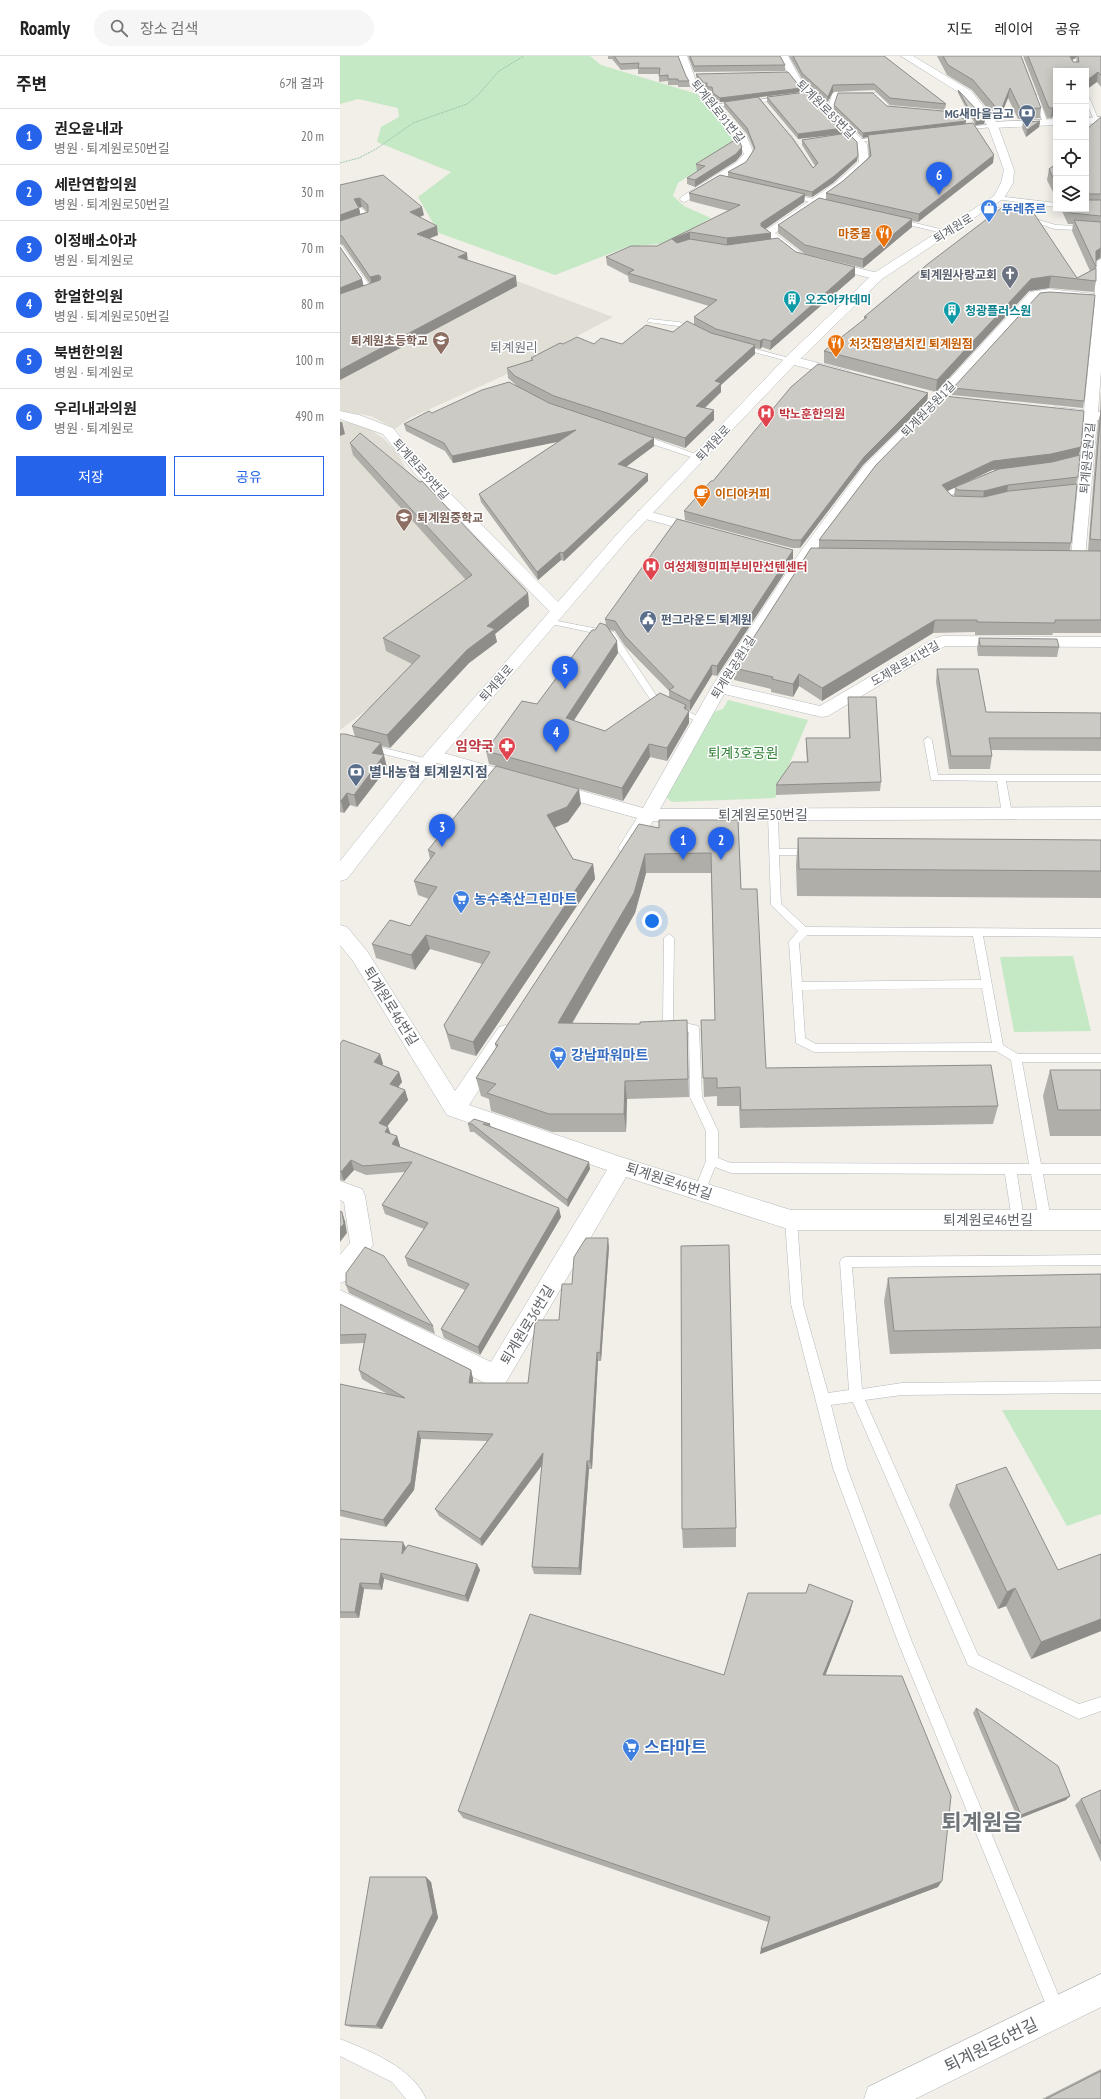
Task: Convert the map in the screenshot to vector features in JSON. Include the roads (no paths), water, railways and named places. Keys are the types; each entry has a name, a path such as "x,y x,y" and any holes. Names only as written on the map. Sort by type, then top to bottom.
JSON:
{"street":[{"name":"퇴계원로91번길","path":"682,56 693,75 692,82 742,137 749,154 741,164 721,180 685,199"},
{"name":"퇴계원로85번길","path":"783,56 788,73 797,81 808,95 829,111 852,138 863,146 864,163 838,186 768,233 800,257 878,276"},
{"name":"퇴계원로","path":"342,867 430,759 643,514 700,457 791,360 878,276 908,255 993,202 1007,182 1009,170 989,121 967,93 906,56"},
{"path":"1089,121 1099,120"},
{"path":"989,121 1051,122"},
{"name":"퇴계원공원2길","path":"1078,558 1080,488 1083,458 1096,415 1101,262"},
{"name":"퇴계원공원1길","path":"618,862 648,816 719,688 806,555 869,469 939,398 1034,295 1049,293 1101,298"},
{"path":"791,360 857,377"},
{"path":"1045,410 1096,415"},
{"name":"퇴계원로59번길","path":"340,415 354,418 388,432 421,472 554,616"},
{"path":"643,514 718,534"},
{"path":"1063,557 1093,558"},
{"name":"도제원로41번길","path":"719,688 822,712 942,641 1101,642"},
{"name":"퇴계원로50번길","path":"430,759 537,785 648,816 1101,813"},
{"name":"퇴계원로46번길","path":"340,932 360,956 455,1110 621,1166 791,1220 1101,1220"},
{"path":"455,1110 512,1023"},
{"name":"퇴계원로36번길","path":"340,1300 496,1376 621,1166"},
{"path":"340,1190 354,1196 362,1245 340,1273"},
{"name":"퇴계원로6번길","path":"880,2099 1101,1990"}],"lane":[{"path":"1072,68 1070,64 1073,62 1090,57 1101,57"},
{"path":"1031,86 1051,122"},
{"path":"829,111 835,94 874,94 887,107 894,108"},
{"path":"713,106 790,97"},
{"path":"761,100 765,106"},
{"path":"1089,102 1099,120"},
{"path":"939,112 989,121"},
{"path":"955,129 989,121"},
{"path":"782,127 796,143 813,170"},
{"path":"852,138 888,137"},
{"path":"796,143 803,142"},
{"path":"785,194 831,205"},
{"path":"993,202 1053,205"},
{"path":"993,202 1055,227 1101,229"},
{"path":"340,228 366,219 367,216 359,209"},
{"path":"892,219 946,232"},
{"path":"769,245 783,244"},
{"path":"340,247 367,291 379,287"},
{"path":"650,321 679,324 703,332"},
{"path":"734,345 791,360"},
{"path":"633,435 700,457"},
{"path":"962,502 954,501 946,494 974,482"},
{"path":"554,616 611,634 653,697 702,720"},
{"path":"340,740 430,759"},
{"path":"928,740 934,778 1101,778"},
{"path":"1001,778 1007,814"},
{"path":"773,815 776,905 804,931 1101,933"},
{"path":"774,852 822,852"},
{"path":"804,931 794,942 800,1040 814,1048 998,1047 1016,1058 1101,1058"},
{"path":"977,932 998,1047"},
{"path":"670,938 668,1023 694,1028 696,1097 712,1131 712,1160 700,1191"},
{"path":"797,986 986,984"},
{"path":"1016,1058 1045,1220"},
{"path":"712,1160 731,1168 1101,1169"},
{"path":"1010,1169 1018,1220"},
{"path":"791,1220 797,1304 840,1468 905,1642 1058,2011"},
{"path":"1101,1260 846,1262 856,1395 973,1660 1079,1712 1101,1704"},
{"path":"823,1400 902,1389 1101,1387"},
{"path":"340,2047 398,2076 417,2099"}],"place":[{"name":"MG새마을금고","path":"1027,128"},
{"name":"우리내과의원","path":"939,195"},
{"name":"뚜레쥬르","path":"989,223"},
{"name":"마중물","path":"884,248"},
{"name":"퇴계원사랑교회","path":"1010,289"},
{"name":"오즈아카데미","path":"792,314"},
{"name":"청광플러스원","path":"952,325"},
{"name":"퇴계원초등학교","path":"441,355"},
{"name":"처갓집양념치킨 퇴계원점","path":"836,358"},
{"name":"박노훈한의원","path":"766,428"},
{"name":"이디야커피","path":"702,508"},
{"name":"퇴계원중학교","path":"404,532"},
{"name":"여성체형미피부비만선텐센터","path":"651,581"},
{"name":"펀그라운드 퇴계원","path":"648,634"},
{"name":"북변한의원","path":"565,689"},
{"name":"한얼한의원","path":"556,752"},
{"name":"임약국","path":"507,761"},
{"name":"별내농협 퇴계원지점","path":"356,787"},
{"name":"이정배소아과","path":"442,847"},
{"name":"권오윤내과","path":"683,860"},
{"name":"세란연합의원","path":"721,860"},
{"name":"농수축산그린마트","path":"461,914"},
{"name":"강남파워마트","path":"558,1070"},
{"name":"스타마트","path":"631,1762"}],"district":[{"name":"퇴계원리","path":"514,347"},
{"name":"퇴계원읍","path":"982,1822"}],"park label":[{"name":"퇴계3호공원","path":"743,753"}]}
